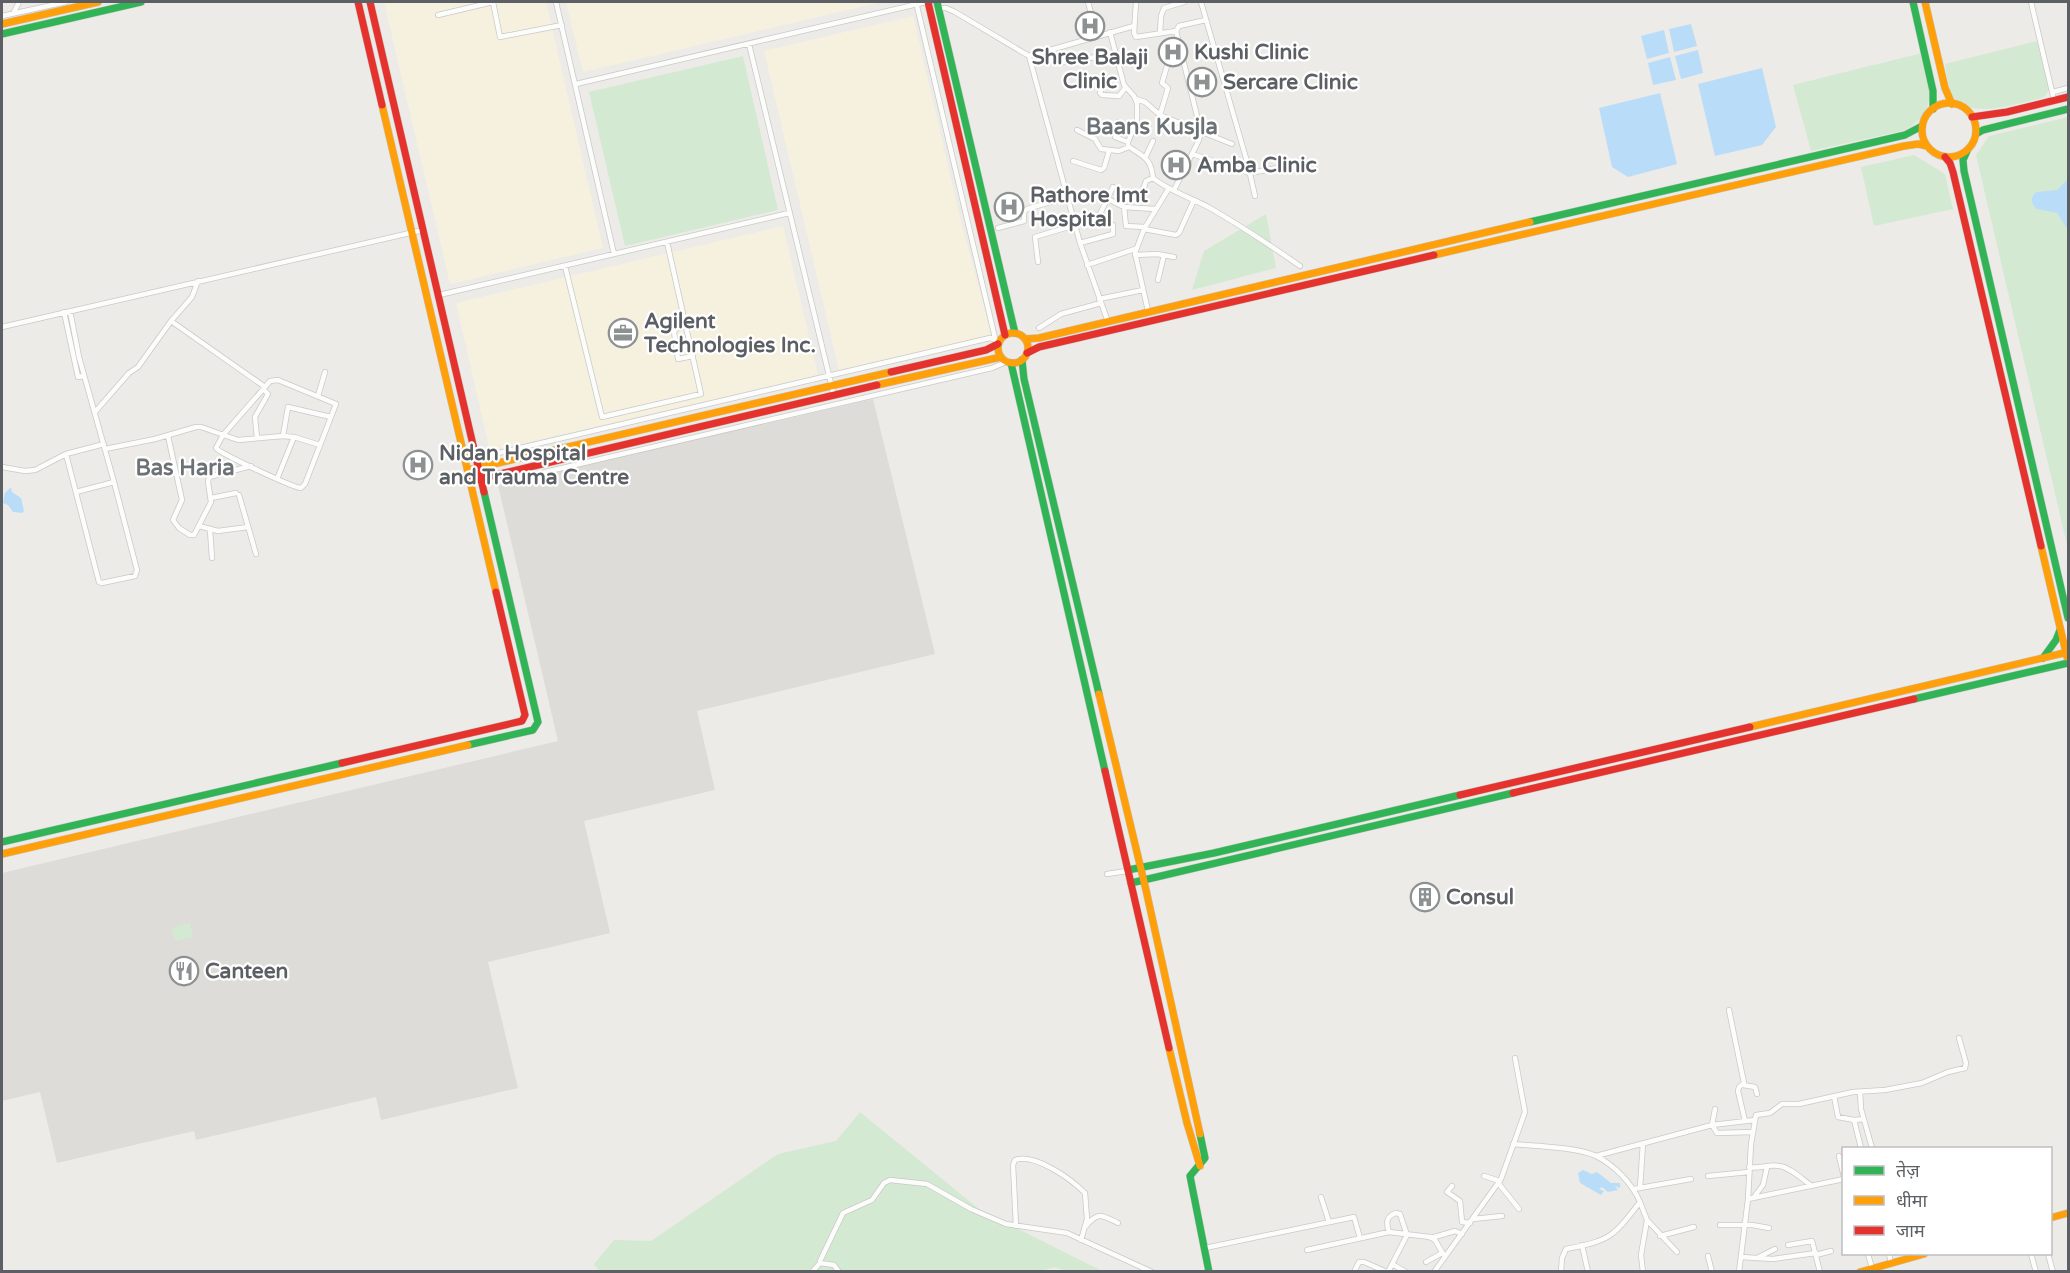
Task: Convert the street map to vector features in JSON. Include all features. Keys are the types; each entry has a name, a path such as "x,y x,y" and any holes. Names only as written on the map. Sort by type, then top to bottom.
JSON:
{"street":[{"path":"13,14 19,2"},
{"path":"2,16 66,2"},
{"path":"2,24 98,2"},
{"path":"2,34 141,2"},
{"path":"358,2 524,719 533,730"},
{"path":"370,2 480,468 537,722 533,730"},
{"path":"438,15 492,2 500,37 562,25"},
{"path":"556,2 614,254"},
{"path":"1088,2 1097,35"},
{"path":"1136,2 1134,34 1137,37 1176,31"},
{"path":"1161,33 1161,16 1164,8 1184,2"},
{"path":"1201,2 1255,196"},
{"path":"1913,2 1934,91 1933,109"},
{"path":"1925,2 1945,88 1952,104"},
{"path":"2031,2 2054,100"},
{"path":"576,84 917,3 938,5 956,12 1029,56 1080,243 1107,322"},
{"path":"917,3 1000,339"},
{"path":"928,4 1000,339 998,352 1006,361 1187,1123 1200,1166"},
{"path":"938,5 1016,333 1028,344 1027,352 1022,360 1024,379 1143,880 1205,1158 1190,1176 1209,1272"},
{"path":"1148,311 1135,252 1144,228 1155,209 1172,189 1192,154 1201,132 1176,31 1179,26 1206,20"},
{"path":"1029,56 1134,26"},
{"path":"1110,32 1126,87 1136,99 1145,102 1160,115 1232,144"},
{"path":"749,44 834,396"},
{"path":"1058,63 1115,54"},
{"path":"1160,115 1168,88 1162,83 1167,66"},
{"path":"1103,83 1100,93 1102,95 1119,96 1126,87"},
{"path":"2053,92 2068,88"},
{"path":"1972,117 2068,97"},
{"path":"1077,130 1095,139 1100,149 1119,151 1128,145 1137,120 1136,99"},
{"path":"1967,151 1957,156 1945,157 1938,155 1927,146 1922,126 1933,109 1952,104 1964,108 1972,117 1976,134 1964,160 1964,171 2068,618"},
{"path":"1976,134 1994,127 2068,109"},
{"path":"1118,122 1134,128"},
{"path":"1025,339 1039,338 1905,135 1922,126"},
{"path":"1115,137 1142,154 1152,164 1153,178"},
{"path":"1145,158 1153,141"},
{"path":"1027,352 1039,347 1904,146 1918,144 1927,146"},
{"path":"1073,161 1101,170 1104,168 1109,151"},
{"path":"1192,154 1250,173 1289,166"},
{"path":"1131,883 2068,663 1953,172 1945,157"},
{"path":"1153,178 1257,235 1300,266"},
{"path":"1142,193 1146,181 1153,178"},
{"path":"1098,218 1113,187"},
{"path":"998,228 1024,220 1024,212 1027,209 1067,197"},
{"path":"1108,199 1124,207 1155,209"},
{"path":"1124,207 1127,226 1173,235 1179,233 1194,200"},
{"path":"439,295 789,213"},
{"path":"1038,262 1035,237 1098,218 1112,223 1113,234 1080,243"},
{"path":"2,327 423,230"},
{"path":"565,266 602,417 701,394 667,242"},
{"path":"1087,265 1135,252 1174,257"},
{"path":"1158,280 1164,255"},
{"path":"95,412 129,373 138,367 171,321 192,297 198,281"},
{"path":"1040,328 1061,314 1143,290"},
{"path":"1174,305 1177,315"},
{"path":"66,454 99,582 132,577 137,570 84,376 78,377 67,311"},
{"path":"171,321 264,388 268,394 255,417 257,438"},
{"path":"686,325 674,332 678,359 693,356"},
{"path":"477,458 1000,339 1016,333"},
{"path":"468,470 986,350 1000,339"},
{"path":"470,481 544,472 591,457 988,359 1022,360"},
{"path":"591,457 992,368 1006,361"},
{"path":"318,396 325,372"},
{"path":"278,380 336,404 301,488 218,451 216,445 223,435 264,388 270,381 278,380"},
{"path":"283,436 288,407 331,417"},
{"path":"2,467 25,471 35,470 66,454 168,436 201,426 238,440 283,436 320,445"},
{"path":"168,436 182,500 173,520 179,528 190,535 194,535 210,506 209,477 251,466"},
{"path":"277,479 294,437"},
{"path":"76,492 114,482"},
{"path":"211,498 238,494 256,554"},
{"path":"199,526 218,531 248,527"},
{"path":"210,530 212,558"},
{"path":"2043,658 2056,640 2060,627"},
{"path":"1107,874 1214,853 2067,653"},
{"path":"1936,683 1939,693"},
{"path":"2,842 524,719"},
{"path":"2,854 533,730"},
{"path":"1214,853 1216,863"},
{"path":"1729,1010 1743,1085"},
{"path":"1738,1272 1751,1198 1749,1170 1753,1132 1758,1114 1770,1113 1782,1104 1799,1104 1853,1092 1922,1083 1948,1072 1965,1068 1966,1063 1959,1038"},
{"path":"1434,1272 1444,1255 1472,1221 1499,1182 1525,1112 1515,1058"},
{"path":"1745,1121 1739,1087 1743,1085 1755,1087 1757,1094"},
{"path":"1860,1092 1861,1108 1871,1147"},
{"path":"1834,1096 1838,1117 1864,1119"},
{"path":"1714,1109 1712,1125 1717,1133 1753,1132"},
{"path":"1596,1156 1712,1125 1755,1120"},
{"path":"1854,1120 1861,1147"},
{"path":"1643,1143 1637,1189 1640,1202 1647,1220 1677,1252"},
{"path":"1513,1144 1565,1149 1596,1156 1637,1189"},
{"path":"1839,1156 1842,1169"},
{"path":"1016,1226 1013,1165 1016,1160 1028,1158 1059,1171 1083,1190 1086,1198 1087,1220 1081,1240"},
{"path":"1708,1176 1779,1166 1785,1167 1812,1186"},
{"path":"1751,1198 1763,1185 1767,1167"},
{"path":"1484,1176 1499,1182 1519,1209"},
{"path":"1751,1198 1842,1178"},
{"path":"1637,1189 1691,1179"},
{"path":"812,1272 820,1263 820,1258 835,1232 840,1215 872,1200 884,1183 890,1180 927,1184 971,1209 1016,1226 1067,1233 1152,1272"},
{"path":"1452,1186 1447,1192 1460,1202 1462,1222 1502,1216"},
{"path":"1321,1197 1329,1222"},
{"path":"1561,1272 1562,1258 1566,1249 1609,1237 1618,1231 1640,1202"},
{"path":"1354,1272 1359,1262 1364,1262 1388,1272 1407,1235 1400,1214 1396,1213 1389,1217 1387,1221 1389,1232"},
{"path":"2052,1217 2068,1213"},
{"path":"1084,1228 1101,1215 1118,1223"},
{"path":"1205,1248 1355,1217 1360,1238"},
{"path":"1643,1272 1641,1255 1647,1220"},
{"path":"1720,1225 1769,1228"},
{"path":"1660,1236 1694,1227"},
{"path":"1431,1238 1455,1231 1462,1234"},
{"path":"1307,1250 1389,1232 1435,1239 1444,1255"},
{"path":"1788,1245 1810,1240 1814,1243 1820,1272"},
{"path":"1582,1245 1588,1272"},
{"path":"1757,1258 1775,1249"},
{"path":"1741,1257 1773,1259 1831,1251"},
{"path":"1426,1262 1444,1255"},
{"path":"1868,1255 1867,1270 1889,1266 1921,1255"},
{"path":"2031,1255 2036,1272"},
{"path":"2048,1255 2053,1272"},
{"path":"1708,1256 1712,1272"},
{"path":"820,1263 834,1265 838,1272"},
{"path":"1392,1264 1406,1272"}],"shaded area":[{"path":"384,2 546,2 603,248 450,284"},
{"path":"566,2 882,2 583,72"},
{"path":"913,16 962,226 992,335 839,370 764,51"},
{"path":"783,226 818,375 490,451 456,303"},
{"path":"873,399 935,654 697,711 715,790 584,821 610,933 488,962 518,1088 381,1120 376,1097 196,1140 194,1131 57,1163 40,1092 2,1101 2,873 558,741 498,485"}],"green space":[{"path":"2037,41 2049,90 2045,96 2007,106 1984,109 1964,105 1953,97 1945,64"},
{"path":"1922,53 1929,96 1928,105 1917,122 1906,130 1811,151 1793,85"},
{"path":"743,56 778,210 625,246 589,92"},
{"path":"2068,117 2068,549 1976,155 1989,136"},
{"path":"1914,155 1945,174 1953,209 1874,226 1861,167"},
{"path":"1266,214 1276,268 1192,290 1204,251"},
{"path":"190,923 193,937 175,941 172,928"},
{"path":"860,1112 979,1209 1102,1271 1067,1271 1054,1267 1038,1272 600,1272 594,1264 614,1240 651,1241 778,1154 836,1141"}],"water":[{"path":"1691,24 1697,46 1674,52 1669,29"},
{"path":"1664,30 1669,53 1647,59 1641,36"},
{"path":"1698,50 1703,73 1681,79 1675,56"},
{"path":"1670,57 1676,80 1653,85 1648,63"},
{"path":"1762,68 1776,127 1762,145 1715,156 1698,84"},
{"path":"1660,93 1677,164 1628,177 1612,167 1599,108"},
{"path":"2068,179 2068,230 2057,213 2037,209 2032,201 2036,192 2057,190"},
{"path":"11,487 12,492 21,498 24,511 22,513 13,512 8,505 3,503 5,493"},
{"path":"1583,1170 1592,1174 1597,1172 1611,1183 1620,1183 1620,1188 1615,1186 1618,1190 1608,1192 1602,1187 1599,1189 1604,1191 1601,1195 1580,1183 1578,1173"}],"traffic: fast":[{"path":"2,34 141,2"},
{"path":"937,2 1015,333"},
{"path":"1913,2 1933,91 1933,109"},
{"path":"1976,134 1983,130 2068,109"},
{"path":"1530,222 1905,135 1922,126"},
{"path":"1967,151 1963,160 1964,171 2068,618"},
{"path":"1022,360 1024,379 1099,694"},
{"path":"1011,363 1105,771"},
{"path":"468,745 533,730 538,722 484,492"},
{"path":"2043,658 2060,630"},
{"path":"1914,699 2068,663"},
{"path":"2,842 342,763"},
{"path":"1131,883 1513,793"},
{"path":"1128,870 1214,853 1460,795"},
{"path":"1200,1134 1205,1158 1190,1176 1209,1272"}],"traffic: slow":[{"path":"2,24 98,2"},
{"path":"1925,2 1945,88 1952,104"},
{"path":"1949,103 1959,105 1968,111 1974,120 1976,130 1974,140 1968,149 1959,155 1949,157 1939,155 1930,149 1924,140 1922,130 1924,120 1930,111 1939,105 1949,103"},
{"path":"382,105 496,592"},
{"path":"1434,255 1904,146 1918,144 1927,146"},
{"path":"1025,339 1039,338 1530,222"},
{"path":"1013,333 1024,337 1028,348 1024,359 1013,363 1002,359 998,348 1002,337 1013,333"},
{"path":"877,385 1001,357"},
{"path":"468,470 891,372"},
{"path":"2041,546 2067,657"},
{"path":"1750,727 2068,652"},
{"path":"1099,694 1146,890 1200,1134"},
{"path":"2,854 468,745"},
{"path":"1169,1048 1200,1166"},
{"path":"2052,1217 2068,1213"},
{"path":"1860,1272 1920,1255"}],"traffic: jam":[{"path":"358,2 382,105"},
{"path":"370,2 484,492"},
{"path":"928,2 1005,335"},
{"path":"1972,117 2007,112 2068,97"},
{"path":"1945,157 1953,172 2041,546"},
{"path":"1027,353 1039,347 1434,255"},
{"path":"891,372 986,350 998,344"},
{"path":"470,481 877,385"},
{"path":"342,763 522,721 525,715 496,592"},
{"path":"1513,793 1914,699"},
{"path":"1460,795 1750,727"},
{"path":"1105,771 1169,1048"}],"place":[{"name":"Shree Balaji Clinic","path":"1090,26"},
{"name":"Kushi Clinic","path":"1173,52"},
{"name":"Sercare Clinic","path":"1202,82"},
{"name":"Amba Clinic","path":"1176,165"},
{"name":"Rathore Imt Hospital","path":"1009,207"},
{"name":"Agilent Technologies Inc.","path":"623,333"},
{"name":"Nidan Hospital and Trauma Centre","path":"418,465"},
{"name":"Consul","path":"1425,897"},
{"name":"Canteen","path":"184,971"}],"district":[{"name":"Baans Kusjla","path":"1152,126"},
{"name":"Bas Haria","path":"185,467"}]}
